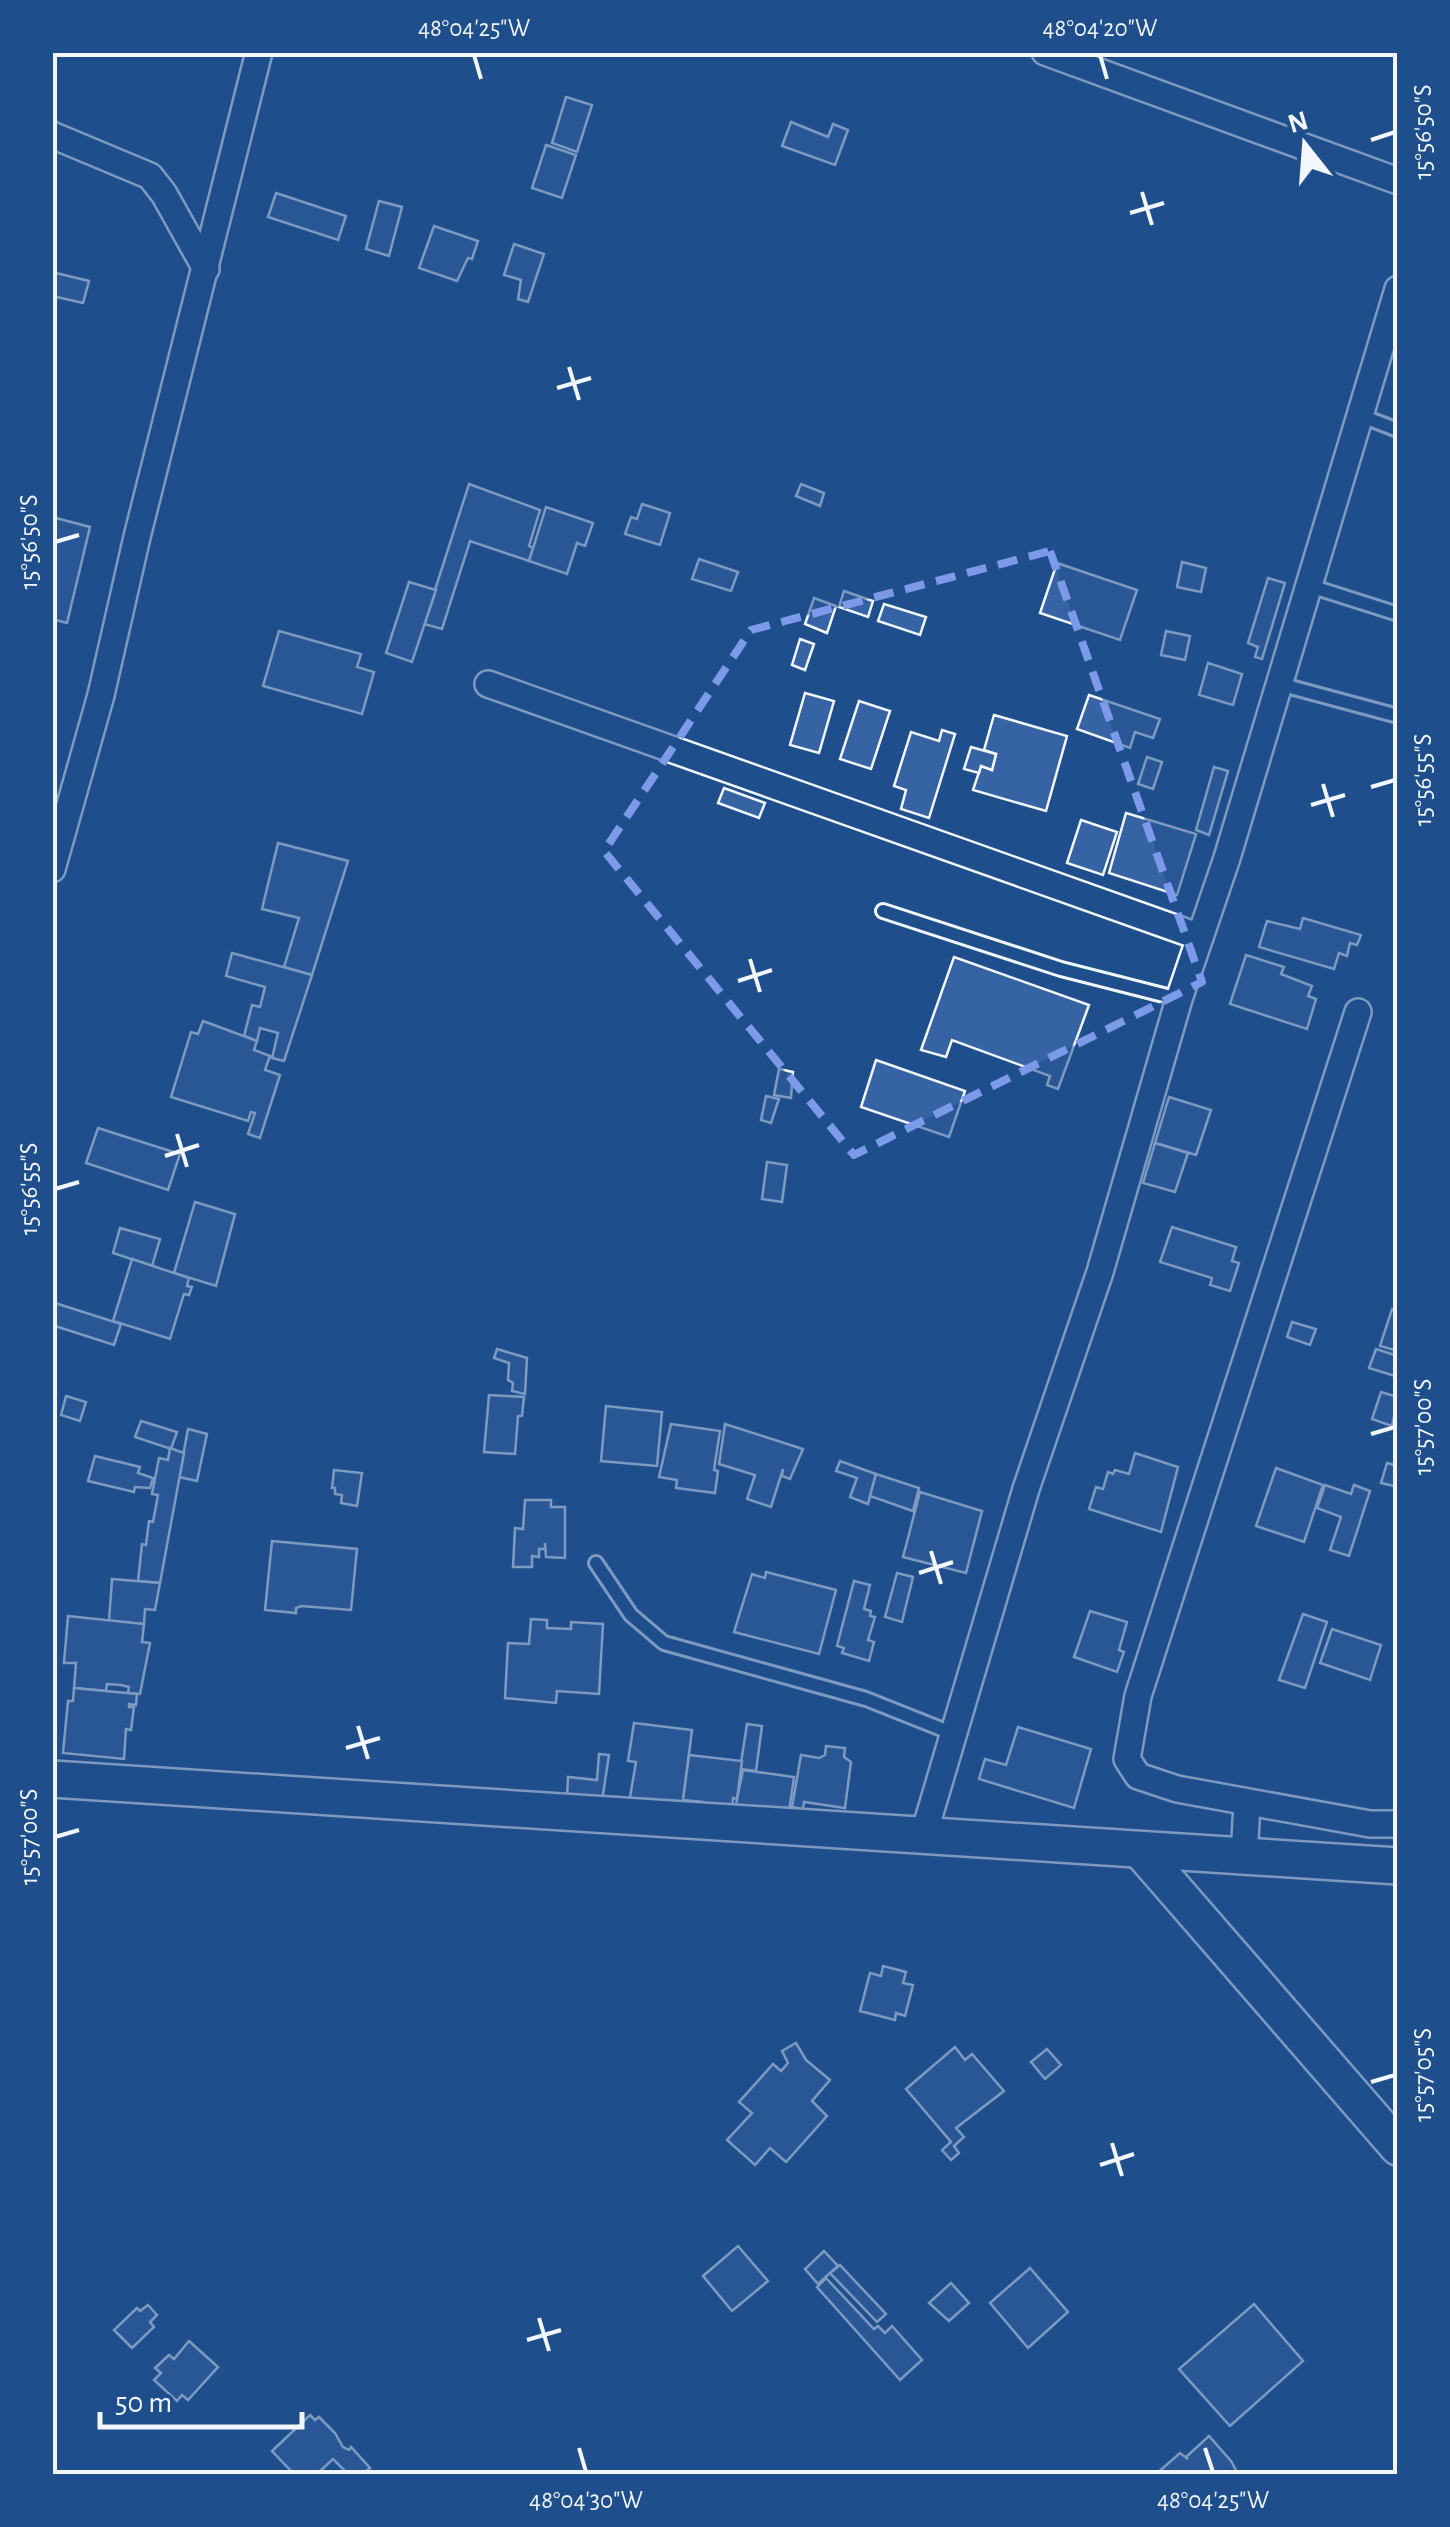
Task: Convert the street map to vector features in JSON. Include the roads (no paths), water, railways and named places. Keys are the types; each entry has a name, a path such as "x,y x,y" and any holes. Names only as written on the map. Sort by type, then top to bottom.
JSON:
{"street":[{"path":"52,869 58,828 100,695 136,536 260,52"},
{"path":"1045,52 1398,181"},
{"path":"52,135 150,176 206,269"},
{"path":"923,1837 1026,1489 1100,1272 1178,999 1228,858 1398,289"},
{"path":"488,684 1200,937"},
{"path":"1358,1012 1138,1696 1127,1759 1138,1776 1178,1789 1370,1824 1398,1824"},
{"path":"52,1779 1398,1866"},
{"path":"1244,1856 1248,1804"},
{"path":"1142,1852 1398,2147"}],"lane":[{"path":"1359,416 1398,430"},
{"path":"1307,585 1398,614"},
{"path":"1279,684 1398,716"},
{"path":"883,911 1061,968 1178,999"},
{"path":"596,1563 631,1615 664,1643 866,1699 954,1734"}]}
